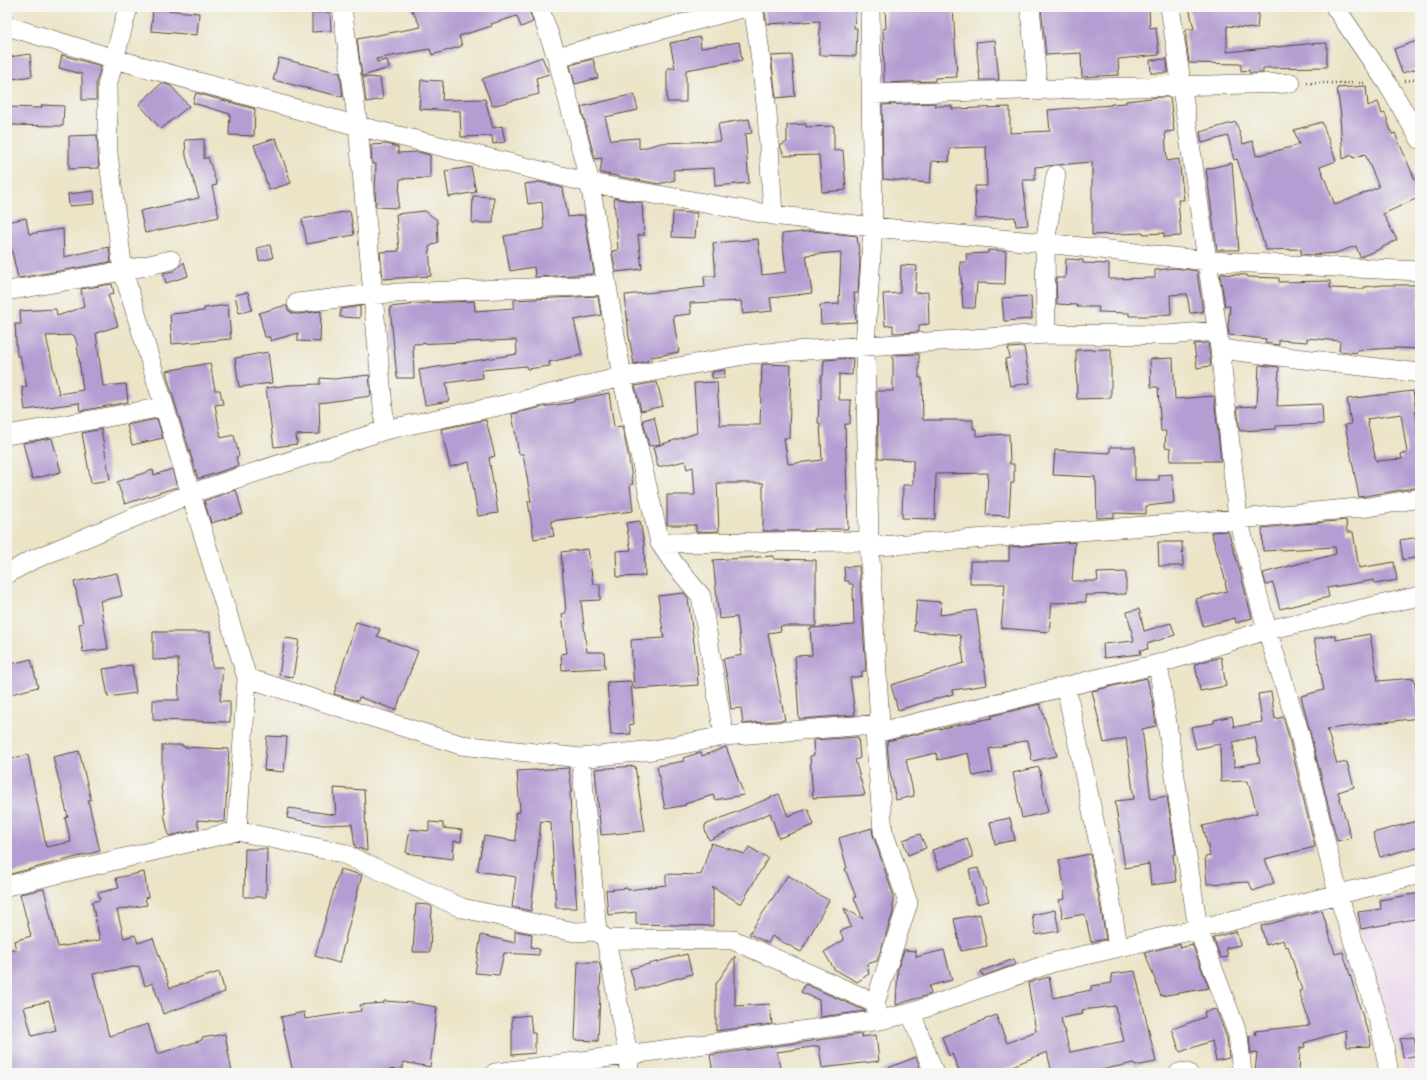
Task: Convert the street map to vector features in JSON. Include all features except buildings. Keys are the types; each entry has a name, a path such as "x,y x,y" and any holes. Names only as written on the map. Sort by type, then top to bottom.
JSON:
{"street":[{"path":"128,7 107,86 108,154 123,271 164,407 192,493 247,678 237,831"},
{"path":"342,7 358,126 385,430"},
{"path":"539,7 557,57 590,183 622,377 660,544 675,565 701,596 724,736"},
{"path":"557,57 746,7"},
{"path":"753,7 767,112 773,216"},
{"path":"870,7 873,227 865,345 869,541 883,831 908,903 878,1011"},
{"path":"1030,7 1038,91"},
{"path":"1170,7 1208,261 1238,520 1267,630 1299,731 1338,894 1380,1024 1389,1073"},
{"path":"1335,7 1387,83 1420,139"},
{"path":"7,26 115,59 358,126 590,183 773,216 1208,261 1420,271"},
{"path":"871,94 1038,91 1182,85 1291,84"},
{"path":"1046,334 1045,243 1056,175"},
{"path":"7,291 123,271 170,260"},
{"path":"298,303 372,294 606,285"},
{"path":"7,574 30,561 192,493 385,430 508,404 622,377 750,354 865,345 1046,334 1167,335 1218,340 1420,373"},
{"path":"7,435 164,407"},
{"path":"660,544 869,541 880,546 1238,520 1369,507 1420,498"},
{"path":"247,678 461,746 581,758 653,750 724,736 878,728 1066,687 1158,664 1267,630 1420,596"},
{"path":"1158,664 1198,929 1238,1034 1242,1073"},
{"path":"1066,687 1110,896 1118,947"},
{"path":"581,758 602,935 629,1064"},
{"path":"7,886 237,831 342,853 462,908 575,932 602,935 733,940 878,1011"},
{"path":"495,1073 629,1064 878,1011 911,1013 1051,963 1198,929 1420,874"},
{"path":"911,1013 934,1073"},
{"path":"1179,1073 1188,1073"}],"path":[{"path":"1291,84 1387,83 1420,79"}],"shaded area":[{"path":"1420,898 1420,1073 1406,1073 1354,913"}]}
